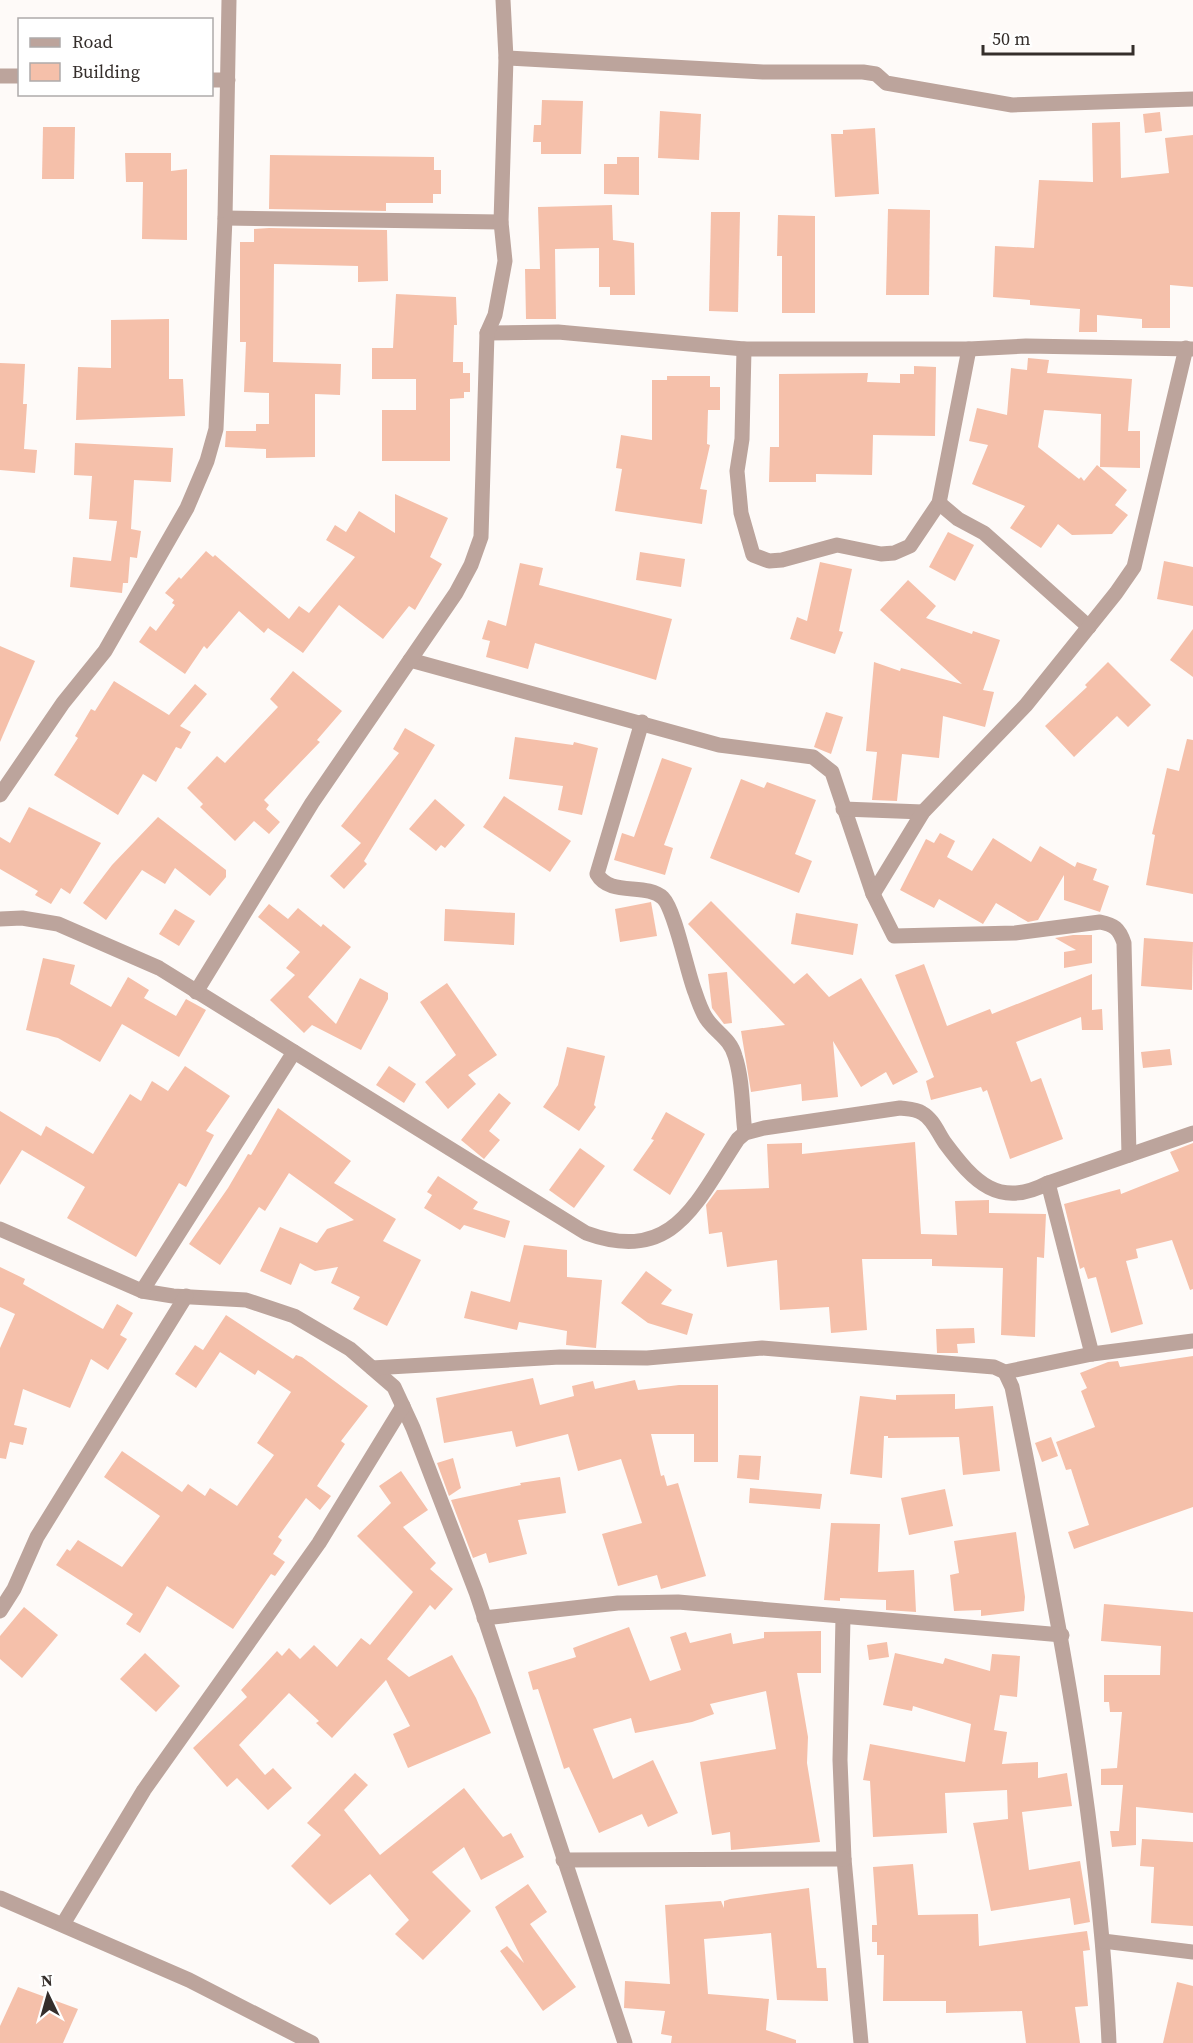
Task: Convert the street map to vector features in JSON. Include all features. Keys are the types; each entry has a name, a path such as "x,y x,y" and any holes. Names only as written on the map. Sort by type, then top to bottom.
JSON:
{"street":[{"path":"0,795 63,703 105,651 187,508 207,461 216,429 225,218 229,0"},
{"path":"196,992 312,803 456,593 471,565 481,537 484,511 487,333 497,307 506,261 501,222 506,58 503,0"},
{"path":"506,58 763,72 863,72 876,74 886,82 1012,105 1193,99"},
{"path":"0,76 18,76"},
{"path":"213,80 228,80"},
{"path":"225,218 501,222"},
{"path":"487,333 558,332 744,349 969,349 1026,346 1190,348 1134,567 1026,705 923,812 873,894"},
{"path":"744,349 742,439 737,471 741,513 753,555 769,561 782,560 837,545 881,554 894,553 910,546 939,503 969,349"},
{"path":"939,503 958,519 984,533 1089,627"},
{"path":"410,660 719,745 813,756 832,772 873,894 894,936 1016,933 1100,922 1113,925 1120,930 1124,942 1129,1155"},
{"path":"642,722 597,874 614,886 653,891 663,898 671,910 685,962 706,1017 731,1042 736,1060 745,1133"},
{"path":"843,809 923,812"},
{"path":"0,919 22,918 77,930 159,968 586,1233 623,1244 650,1241 671,1231 698,1201 738,1139 745,1133 765,1128 888,1110 916,1110 933,1123 945,1143 975,1178 997,1193 1030,1192 1048,1183 1193,1133"},
{"path":"142,1291 294,1052"},
{"path":"1048,1183 1092,1354"},
{"path":"0,1229 142,1291 246,1300 294,1316 350,1349 394,1387 404,1406 484,1618 625,2043"},
{"path":"0,1611 14,1589 37,1537 186,1296"},
{"path":"372,1368 560,1357 647,1358 762,1348 994,1367 1005,1372 1092,1354 1193,1341"},
{"path":"1005,1372 1012,1387 1062,1635 1103,1941 1109,2043"},
{"path":"63,1924 144,1790 319,1543 404,1406"},
{"path":"484,1618 618,1603 678,1602 1062,1635"},
{"path":"843,1617 840,1760 844,1859 861,2043"},
{"path":"563,1860 844,1859"},
{"path":"0,1898 189,1980 312,2043"},
{"path":"1103,1941 1193,1952"}],"building":[{"path":"542,100 583,101 581,154 541,154 541,142 533,142 534,125 541,125"},
{"path":"660,111 701,114 699,160 658,158"},
{"path":"1160,112 1162,131 1145,133 1143,114"},
{"path":"1120,122 1121,178 1169,173 1165,138 1193,135 1193,287 1170,285 1170,328 1142,328 1142,319 1097,315 1097,332 1079,332 1080,309 1030,305 1030,300 993,297 995,246 1034,248 1039,180 1093,182 1092,123"},
{"path":"43,127 75,127 74,179 42,179"},
{"path":"875,128 879,194 835,197 831,134 843,134 843,130"},
{"path":"125,153 171,153 171,171 187,169 187,240 142,239 143,182 126,182"},
{"path":"270,155 434,157 434,170 441,170 441,194 433,194 433,203 386,203 386,211 269,209"},
{"path":"617,157 639,157 639,195 604,194 604,164 617,164"},
{"path":"612,205 613,240 634,243 635,295 610,295 610,287 599,287 599,248 555,249 556,319 526,319 525,269 540,269 538,207"},
{"path":"888,209 930,210 929,295 886,295"},
{"path":"711,212 740,212 738,312 709,311"},
{"path":"778,215 815,216 815,313 782,313 782,256 777,256"},
{"path":"254,229 387,230 388,281 358,282 358,266 274,264 273,362 341,364 340,395 315,394 315,457 266,458 266,449 225,447 226,431 256,431 256,424 269,424 269,393 244,392 246,342 240,342 240,242 254,242"},
{"path":"396,294 456,297 457,325 454,325 453,362 463,362 463,373 470,373 470,392 464,392 464,398 450,399 450,461 382,461 382,410 416,410 416,379 372,379 372,348 393,348"},
{"path":"169,319 169,379 183,379 185,416 76,420 78,367 111,368 111,320"},
{"path":"1028,358 1049,360 1047,373 1132,379 1128,431 1140,431 1140,468 1100,467 1101,414 1044,410 1038,447 1079,479 1081,477 1084,481 1097,465 1127,490 1115,505 1128,515 1112,534 1072,535 1058,524 1041,548 1010,528 1025,506 972,484 988,445 969,441 977,408 1007,415 1011,368 1027,370"},
{"path":"0,363 25,364 23,404 27,404 24,449 37,450 35,473 0,470"},
{"path":"914,366 936,367 935,436 873,435 872,475 816,474 816,482 769,482 770,447 779,447 779,374 868,373 867,382 900,383 900,374 914,374"},
{"path":"667,376 710,376 710,387 720,387 720,410 708,410 707,444 710,445 700,489 707,490 702,524 615,511 622,469 616,468 621,435 652,440 652,380 667,380"},
{"path":"75,443 173,448 171,482 134,480 131,529 141,531 137,558 130,557 128,583 123,583 122,593 70,587 73,557 111,561 117,521 89,519 92,476 74,475"},
{"path":"395,494 448,518 430,557 442,564 415,610 409,606 383,639 339,605 303,653 268,628 264,633 239,611 207,649 204,646 185,674 139,642 150,626 156,631 175,605 172,603 174,600 165,593 206,551 213,557 215,555 289,619 299,606 309,613 355,557 326,540 335,525 346,532 359,511 395,533"},
{"path":"948,532 974,545 955,581 929,567"},
{"path":"640,552 685,559 681,587 636,580"},
{"path":"1164,561 1193,567 1193,606 1157,599"},
{"path":"820,562 852,569 839,631 843,632 835,654 790,639 797,617 807,621"},
{"path":"520,563 543,568 539,585 672,619 656,680 535,643 528,669 486,657 490,641 482,639 488,620 506,626"},
{"path":"908,580 936,606 926,618 972,634 973,631 1000,640 983,690 994,692 985,727 943,716 939,758 902,754 897,801 872,800 877,752 866,751 874,662 900,671 901,668 962,684 880,610"},
{"path":"1193,629 1193,677 1170,660"},
{"path":"0,646 35,661 0,742"},
{"path":"1108,662 1151,705 1128,727 1117,716 1074,757 1045,726 1087,687 1085,685"},
{"path":"293,671 342,711 317,740 320,742 264,800 269,805 266,809 280,822 269,834 254,821 235,841 200,807 203,804 187,788 217,756 225,763 278,707 270,699"},
{"path":"114,681 169,715 195,684 207,694 180,726 191,732 181,749 176,747 156,782 143,774 118,815 54,775 78,738 75,736 91,709 95,711"},
{"path":"826,712 843,717 831,754 814,747"},
{"path":"405,728 435,745 364,861 367,864 344,889 330,876 361,843 341,826 399,753 393,749"},
{"path":"515,737 573,745 574,742 598,748 582,815 558,810 563,786 509,779"},
{"path":"1187,739 1193,740 1193,894 1146,885 1155,835 1152,834 1167,768 1179,771"},
{"path":"662,758 692,768 664,845 673,848 665,875 614,860 622,833 634,837"},
{"path":"741,779 764,788 767,782 816,800 795,854 812,861 799,893 710,858"},
{"path":"504,796 571,841 550,872 483,827"},
{"path":"435,799 465,825 445,848 441,845 436,851 409,829"},
{"path":"29,807 101,843 70,894 61,888 51,904 35,895 38,891 0,869 0,837 10,843"},
{"path":"158,817 226,870 226,877 210,896 175,868 165,884 142,870 106,920 83,903 112,865"},
{"path":"940,833 955,841 947,857 972,871 993,838 1031,862 1040,846 1075,867 1077,862 1097,869 1093,880 1109,886 1100,912 1064,900 1064,875 1038,920 1028,922 996,903 983,924 939,899 934,908 900,890 926,839 934,843"},
{"path":"711,901 794,984 807,973 829,997 861,978 918,1072 893,1085 886,1072 861,1087 833,1041 838,1097 802,1101 801,1084 751,1092 741,1031 785,1025 688,924"},
{"path":"651,902 657,936 620,942 615,909"},
{"path":"269,904 288,919 298,908 321,927 323,924 351,947 308,997 336,1024 360,978 388,993 388,999 361,1050 312,1025 304,1033 270,1000 295,975 286,968 300,952 258,917"},
{"path":"175,909 195,921 179,946 159,934"},
{"path":"445,909 515,913 514,945 444,941"},
{"path":"796,913 858,924 853,955 791,944"},
{"path":"1092,935 1092,963 1064,968 1064,952 1076,950 1055,938"},
{"path":"1144,938 1193,942 1192,990 1141,986"},
{"path":"43,958 75,965 70,984 111,1007 128,977 149,990 144,998 176,1016 186,999 206,1010 179,1057 122,1024 100,1062 58,1038 26,1030"},
{"path":"924,964 947,1026 990,1009 992,1014 1092,974 1092,1010 1102,1009 1103,1030 1082,1030 1081,1017 1016,1042 1031,1082 1041,1078 1063,1139 1010,1159 987,1090 983,1092 981,1087 931,1100 926,1081 934,1077 895,975"},
{"path":"727,972 732,1023 724,1024 712,1008 708,974"},
{"path":"447,983 497,1055 468,1075 476,1084 448,1109 425,1082 456,1055 420,1002"},
{"path":"567,1047 605,1056 594,1105 596,1107 579,1131 543,1107 558,1085"},
{"path":"1170,1049 1172,1065 1143,1068 1141,1052"},
{"path":"185,1066 230,1096 206,1131 214,1135 186,1187 179,1183 136,1257 67,1218 85,1187 22,1150 0,1185 0,1111 41,1136 46,1126 93,1154 130,1094 141,1101 152,1081 168,1091"},
{"path":"389,1066 416,1084 404,1103 376,1085"},
{"path":"499,1093 511,1103 489,1131 500,1140 484,1159 461,1140"},
{"path":"278,1108 351,1161 334,1183 396,1219 383,1241 421,1260 387,1326 353,1309 360,1297 331,1283 338,1267 315,1271 300,1263 291,1285 260,1271 280,1227 317,1243 327,1229 354,1220 289,1173 265,1211 259,1207 220,1265 189,1244 228,1188 248,1154 251,1155"},
{"path":"666,1112 705,1134 670,1195 633,1170 654,1140 651,1139"},
{"path":"915,1142 921,1234 957,1235 955,1201 989,1200 989,1213 1046,1214 1044,1258 1037,1257 1035,1337 1001,1335 1003,1268 932,1266 932,1259 862,1259 867,1330 831,1333 829,1307 780,1310 777,1260 727,1267 722,1232 709,1234 706,1205 717,1190 769,1188 767,1144 802,1143 802,1154"},
{"path":"1193,1143 1193,1289 1190,1290 1172,1240 1136,1249 1138,1258 1126,1261 1143,1324 1111,1333 1096,1277 1088,1279 1084,1267 1080,1269 1064,1204 1120,1189 1121,1194 1179,1171 1170,1152"},
{"path":"580,1148 605,1166 574,1208 549,1190"},
{"path":"438,1176 478,1202 473,1209 510,1221 505,1238 464,1225 460,1230 424,1208 432,1195 427,1192"},
{"path":"524,1245 567,1250 567,1277 602,1280 596,1348 566,1345 567,1331 519,1322 517,1330 464,1318 471,1291 510,1302"},
{"path":"0,1267 25,1279 23,1284 103,1329 117,1304 133,1313 120,1335 127,1339 108,1370 91,1359 70,1408 23,1389 14,1425 27,1428 23,1445 10,1442 6,1459 0,1458 0,1348 15,1314 0,1307"},
{"path":"646,1271 672,1290 661,1304 693,1314 687,1335 648,1323 621,1303"},
{"path":"226,1315 293,1359 296,1355 302,1357 368,1406 341,1441 345,1444 317,1486 331,1496 320,1510 306,1498 278,1537 282,1540 273,1554 285,1562 275,1576 271,1574 233,1629 167,1586 140,1633 126,1624 133,1614 56,1565 67,1549 70,1551 78,1540 122,1567 160,1516 104,1477 122,1451 182,1492 188,1484 205,1496 210,1488 237,1506 274,1455 257,1443 291,1392 258,1370 255,1375 220,1352 196,1388 175,1374 195,1345 203,1350"},
{"path":"974,1328 975,1343 957,1344 958,1353 937,1353 936,1329"},
{"path":"1193,1356 1193,1507 1074,1549 1068,1532 1089,1525 1071,1469 1066,1470 1056,1442 1095,1427 1081,1391 1087,1388 1080,1373 1108,1362 1118,1361 1120,1367"},
{"path":"533,1378 540,1405 574,1396 572,1386 593,1381 595,1389 635,1380 638,1390 679,1385 718,1385 718,1462 694,1462 694,1434 651,1434 661,1476 664,1475 667,1486 678,1483 706,1576 661,1589 657,1575 618,1586 602,1534 642,1523 621,1459 578,1471 568,1434 516,1447 512,1431 444,1443 436,1398"},
{"path":"955,1394 955,1409 993,1406 1000,1471 963,1475 959,1437 888,1438 884,1436 882,1478 850,1474 860,1396 896,1400 896,1395"},
{"path":"1051,1437 1058,1456 1042,1462 1035,1443"},
{"path":"739,1455 761,1456 759,1480 737,1478"},
{"path":"453,1458 461,1488 449,1496 437,1463"},
{"path":"401,1471 428,1510 403,1527 436,1563 430,1569 453,1589 435,1610 430,1605 387,1659 409,1677 452,1655 476,1698 491,1733 408,1768 393,1734 410,1726 386,1680 332,1738 316,1723 319,1721 289,1693 239,1745 265,1775 273,1768 292,1788 268,1810 237,1778 227,1787 193,1748 247,1697 241,1690 277,1651 282,1656 289,1648 300,1659 314,1645 337,1667 361,1638 370,1645 413,1592 357,1536 391,1503 379,1486"},
{"path":"560,1477 566,1513 518,1520 527,1554 489,1563 486,1553 473,1558 451,1500 521,1485 520,1483"},
{"path":"750,1488 822,1494 820,1509 749,1503"},
{"path":"945,1489 953,1526 909,1535 901,1498"},
{"path":"831,1523 880,1524 878,1572 914,1570 916,1612 886,1610 886,1600 840,1598 840,1601 824,1600"},
{"path":"1016,1532 1025,1597 1024,1611 981,1616 981,1610 954,1611 950,1575 959,1573 954,1541"},
{"path":"1104,1604 1193,1612 1193,1813 1136,1807 1136,1845 1112,1847 1110,1831 1119,1831 1123,1785 1101,1785 1101,1769 1117,1768 1122,1712 1110,1712 1109,1702 1104,1702 1104,1675 1160,1675 1161,1646 1101,1641"},
{"path":"24,1607 58,1635 22,1678 0,1659 0,1636"},
{"path":"629,1627 650,1681 681,1670 670,1637 686,1632 690,1643 731,1633 733,1644 764,1638 764,1632 821,1631 821,1673 797,1673 808,1737 807,1763 820,1842 731,1850 730,1832 712,1835 700,1762 776,1749 766,1691 710,1704 714,1714 692,1722 635,1733 631,1718 593,1729 613,1779 653,1760 678,1813 648,1827 642,1814 599,1833 569,1767 564,1769 538,1689 533,1690 528,1672 576,1657 573,1648"},
{"path":"887,1642 889,1657 869,1660 867,1645"},
{"path":"145,1653 180,1686 156,1712 120,1679"},
{"path":"895,1653 943,1664 945,1658 990,1671 992,1654 1020,1656 1017,1697 1000,1695 994,1730 1007,1732 1002,1764 1038,1762 1038,1778 1067,1773 1072,1806 1022,1812 1029,1870 1080,1861 1090,1922 1074,1925 1070,1898 991,1911 973,1823 1008,1819 1007,1790 945,1793 947,1833 873,1837 870,1781 863,1780 870,1744 965,1762 971,1724 913,1706 912,1711 883,1705"},
{"path":"355,1773 368,1785 344,1810 380,1855 464,1788 503,1837 511,1833 524,1857 481,1880 464,1847 432,1872 471,1911 423,1960 395,1934 409,1920 370,1874 330,1905 291,1866 321,1835 307,1823"},
{"path":"1142,1839 1193,1842 1193,1926 1151,1923 1154,1867 1140,1866"},
{"path":"913,1864 918,1915 978,1914 979,1946 1087,1931 1090,1950 1083,1951 1088,2006 1075,2007 1080,2043 1026,2043 1022,2011 946,2013 946,2001 883,2001 884,1955 877,1955 877,1942 872,1942 872,1925 877,1925 873,1867"},
{"path":"528,1884 547,1912 530,1924 576,1987 543,2011 500,1951 507,1946 524,1963 495,1907"},
{"path":"809,1888 817,1968 826,1968 828,2001 777,2000 771,1933 704,1939 708,1994 769,1999 766,2030 796,2040 796,2043 671,2043 672,2036 661,2034 665,2011 624,2008 625,1981 670,1984 665,1905 721,1901 724,1908 724,1901 730,1899"},
{"path":"1177,1982 1193,1986 1193,2043 1163,2043"},
{"path":"18,1987 78,2009 63,2043 0,2043 0,2026"}]}
